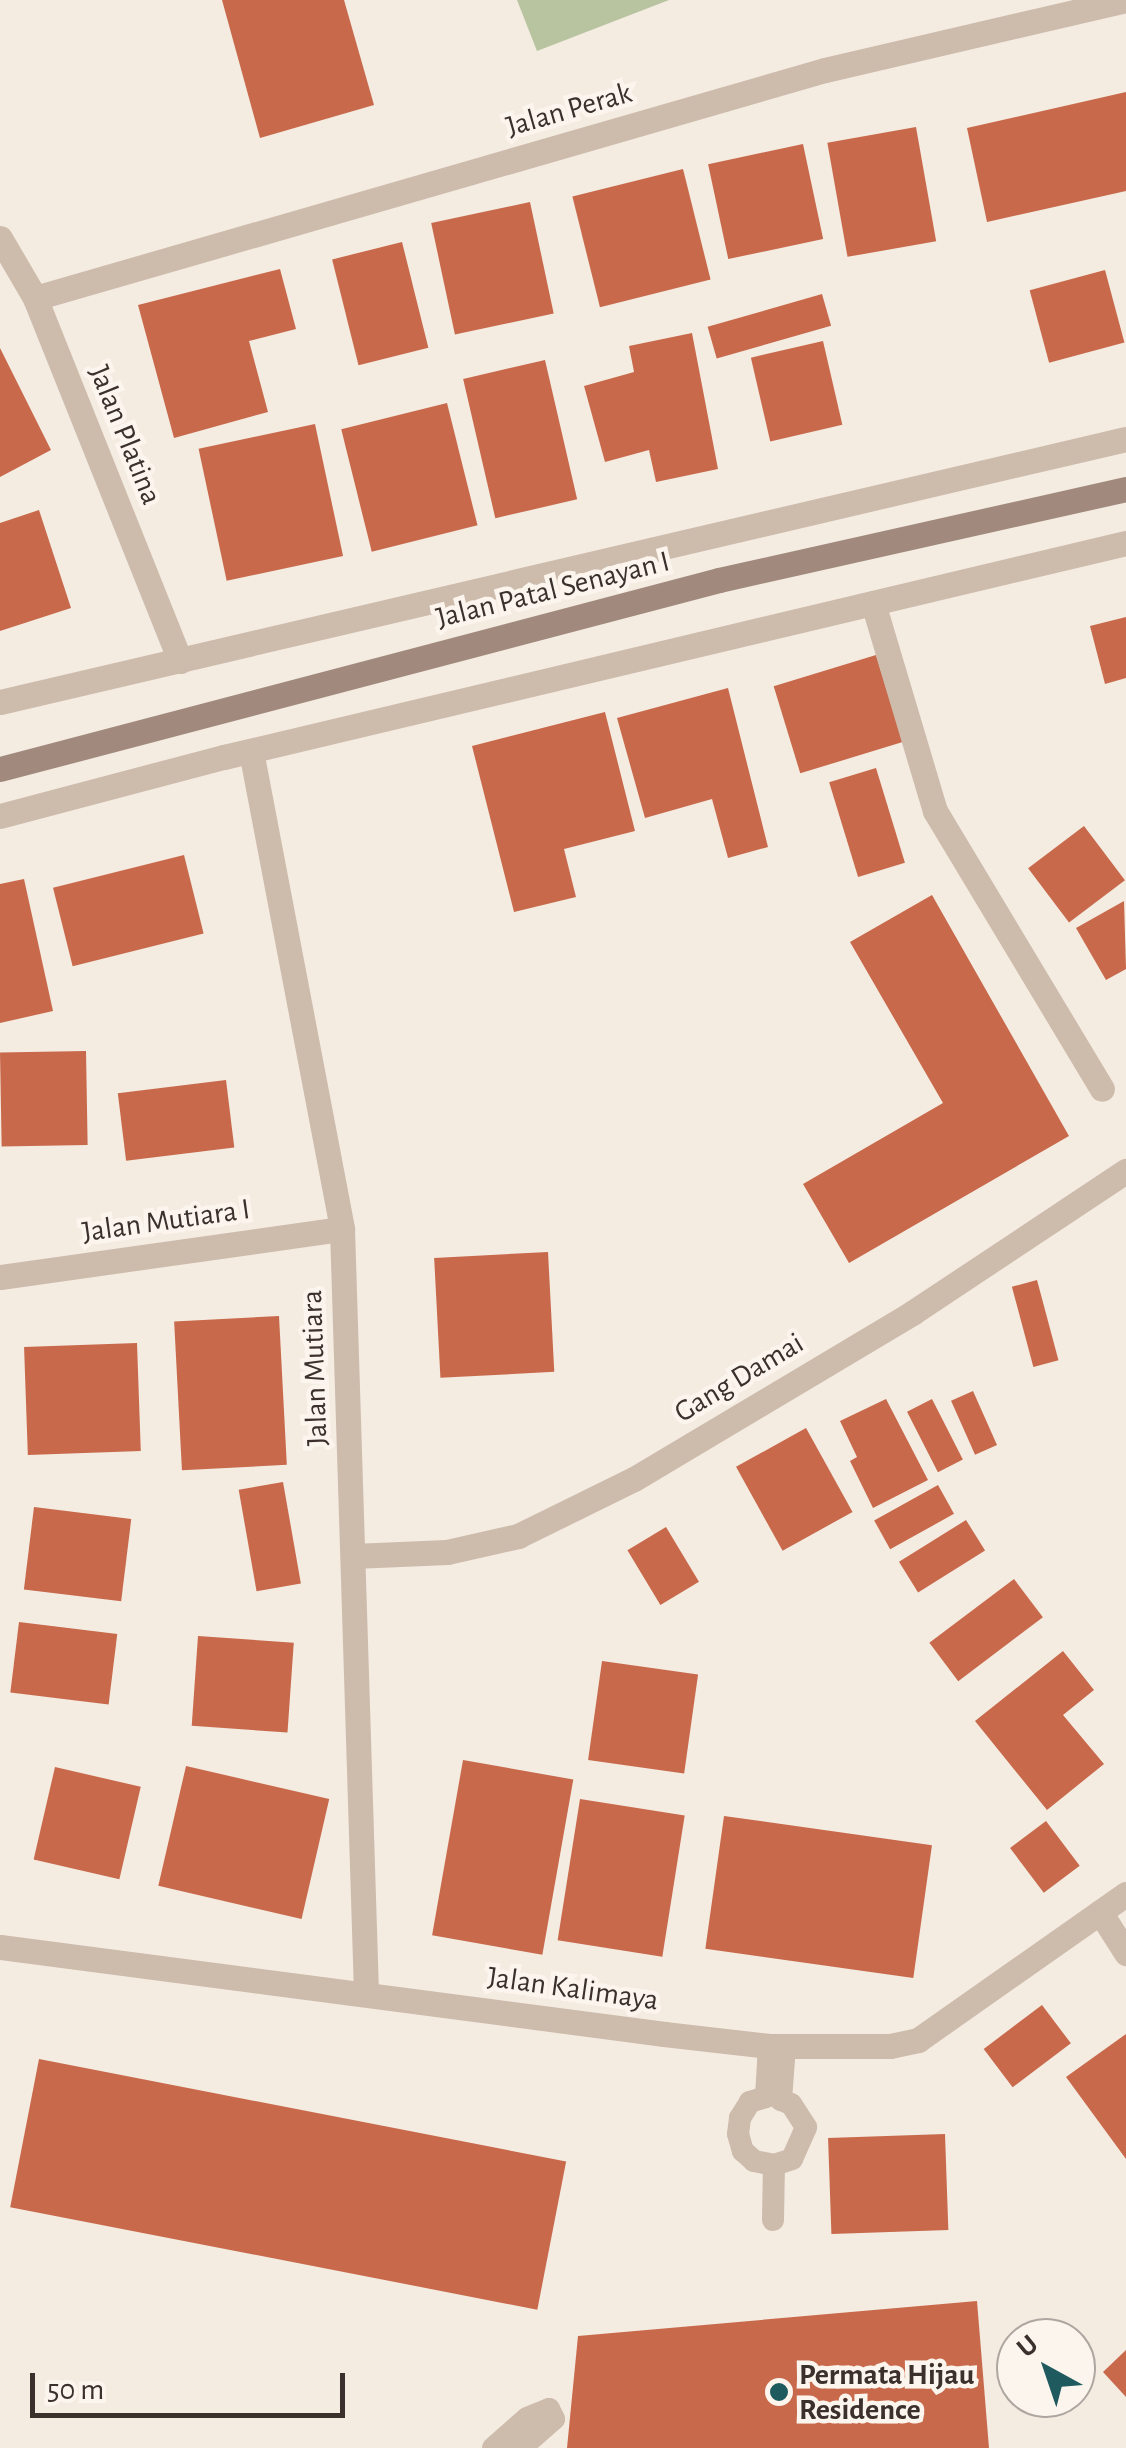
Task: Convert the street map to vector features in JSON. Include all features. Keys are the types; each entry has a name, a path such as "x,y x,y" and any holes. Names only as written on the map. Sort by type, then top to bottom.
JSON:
{"main road":[{"name":"Jalan Patal Senayan I","path":"0,768 719,580 1126,489"}],"street":[{"name":"Jalan Perak","path":"35,298 825,70 1124,0"},
{"name":"Jalan Platina","path":"0,238 35,298 180,660"},
{"name":"Jalan Patal Senayan I","path":"0,702 1126,438"},
{"path":"0,816 251,750 1126,543"},
{"path":"873,603 935,811 1102,1090"},
{"name":"Jalan Mutiara","path":"251,750 342,1229 366,1992"},
{"name":"Gang Damai","path":"353,1556 446,1552 518,1536 634,1479 912,1313 1126,1171"},
{"name":"Jalan Mutiara I","path":"0,1277 342,1229"},
{"name":"Jalan Kalimaya","path":"0,1946 777,2046 890,2046 918,2040 1126,1894"},
{"path":"1100,1912 1126,1953"}],"lane":[{"path":"777,2046 781,2100 798,2113 805,2133 792,2159 774,2164 754,2161 744,2152 738,2134 740,2118 750,2102 766,2097 777,2046"},
{"path":"773,2220 774,2164"},
{"path":"493,2448 527,2418 549,2409 554,2419 521,2448"}],"green space":[{"path":"517,0 669,0 537,51"}],"building":[{"path":"222,0 344,0 374,105 260,138"},
{"path":"1126,92 1126,191 987,222 967,128"},
{"path":"916,127 936,241 848,257 827,143"},
{"path":"803,144 823,239 728,259 708,164"},
{"path":"683,169 711,280 600,307 572,197"},
{"path":"530,202 554,314 455,335 431,223"},
{"path":"402,242 428,348 359,365 332,259"},
{"path":"280,269 296,329 249,341 268,412 174,438 138,305"},
{"path":"1105,270 1124,342 1049,363 1030,290"},
{"path":"822,294 831,326 717,359 708,327"},
{"path":"692,333 718,469 656,482 649,450 605,462 584,386 634,372 629,346"},
{"path":"823,341 842,425 770,441 751,358"},
{"path":"0,348 51,450 0,477"},
{"path":"545,360 577,499 495,518 463,379"},
{"path":"447,403 477,525 372,552 341,429"},
{"path":"315,424 343,556 227,581 199,449"},
{"path":"39,510 71,608 0,631 0,523"},
{"path":"1126,617 1126,678 1105,684 1090,626"},
{"path":"876,655 903,742 800,773 774,686"},
{"path":"728,688 768,847 728,858 712,799 645,818 617,718"},
{"path":"605,712 635,831 564,849 576,897 514,912 472,746"},
{"path":"876,768 905,863 858,877 829,782"},
{"path":"1084,826 1125,880 1069,922 1028,868"},
{"path":"184,855 204,934 73,966 53,888"},
{"path":"24,879 53,1011 0,1023 0,884"},
{"path":"932,895 1069,1136 849,1263 803,1184 943,1103 850,942"},
{"path":"1124,901 1126,969 1106,980 1076,928"},
{"path":"86,1051 88,1145 2,1146 0,1053"},
{"path":"226,1080 234,1147 126,1161 118,1093"},
{"path":"548,1252 554,1372 440,1378 434,1258"},
{"path":"1037,1280 1058,1360 1033,1367 1012,1287"},
{"path":"279,1316 287,1465 182,1470 174,1321"},
{"path":"137,1343 141,1451 28,1455 24,1347"},
{"path":"973,1391 997,1445 975,1455 951,1401"},
{"path":"886,1399 928,1480 873,1508 850,1461 857,1457 840,1421"},
{"path":"932,1399 963,1460 938,1472 907,1412"},
{"path":"806,1428 853,1512 783,1551 736,1467"},
{"path":"283,1482 301,1583 257,1591 239,1490"},
{"path":"938,1485 954,1514 890,1549 874,1520"},
{"path":"34,1507 131,1519 121,1601 24,1589"},
{"path":"966,1520 985,1551 918,1592 899,1562"},
{"path":"666,1527 699,1582 660,1605 627,1550"},
{"path":"1014,1579 1043,1617 958,1681 929,1643"},
{"path":"19,1622 117,1634 109,1705 10,1692"},
{"path":"198,1636 294,1643 287,1732 192,1726"},
{"path":"1063,1651 1094,1690 1063,1715 1104,1764 1047,1810 975,1721"},
{"path":"602,1661 698,1674 684,1774 588,1760"},
{"path":"463,1760 573,1779 542,1955 432,1935"},
{"path":"186,1766 329,1799 302,1919 158,1886"},
{"path":"55,1767 141,1787 119,1879 34,1860"},
{"path":"580,1799 685,1816 662,1957 558,1940"},
{"path":"724,1816 932,1845 913,1978 705,1949"},
{"path":"1046,1821 1080,1866 1044,1893 1010,1848"},
{"path":"1042,2005 1071,2043 1013,2087 984,2049"},
{"path":"1126,2034 1126,2159 1066,2077"},
{"path":"39,2059 566,2161 537,2310 10,2207"},
{"path":"945,2134 948,2230 831,2234 828,2138"},
{"name":"Permata Hijau Residence","path":"977,2301 989,2448 567,2448 578,2336"},
{"path":"1126,2350 1126,2397 1103,2372"}],"place":[{"name":"Permata Hijau Residence","path":"779,2392"}]}
